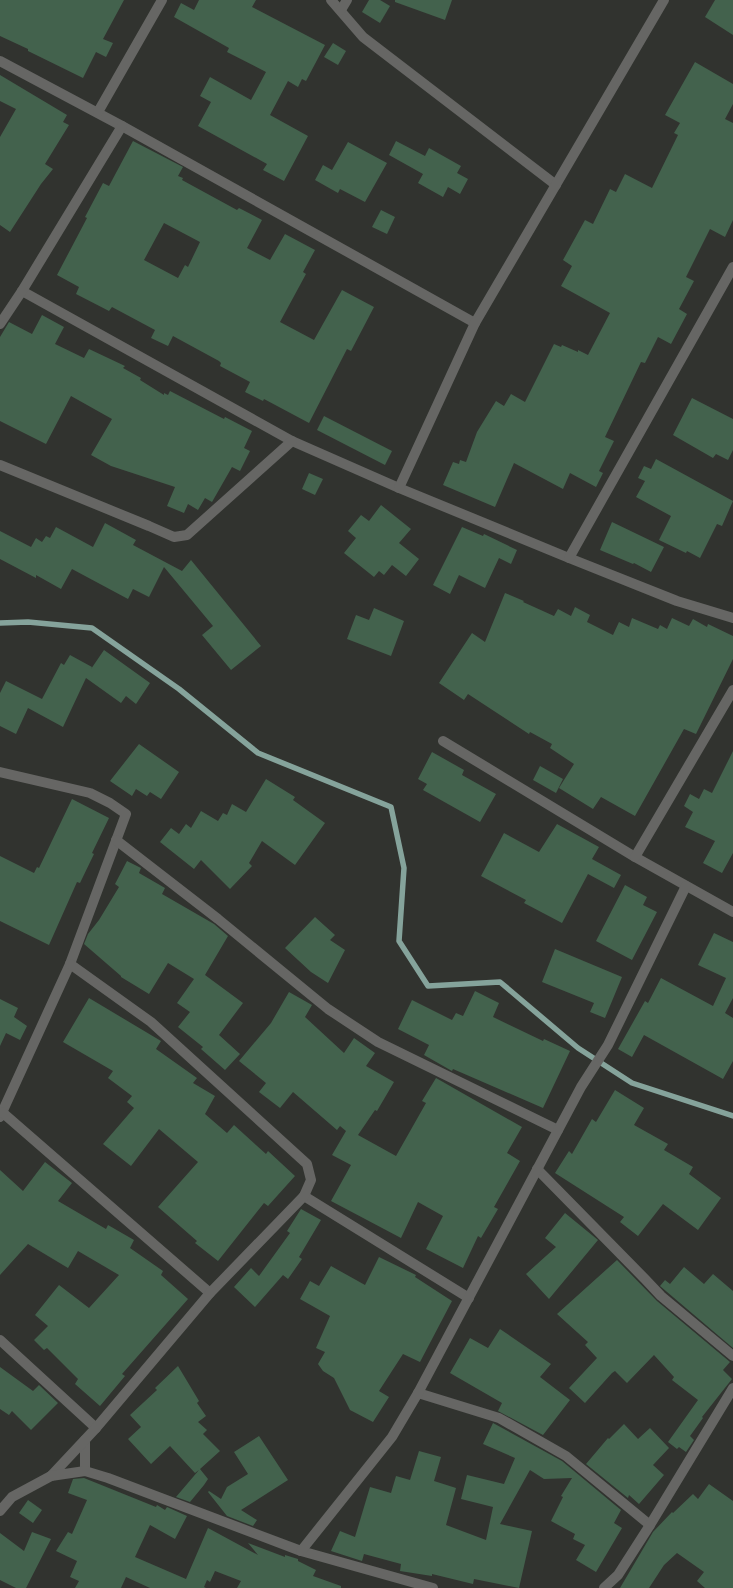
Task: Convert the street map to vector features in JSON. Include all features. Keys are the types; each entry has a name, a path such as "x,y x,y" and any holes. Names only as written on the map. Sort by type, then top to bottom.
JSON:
{"street":[{"path":"98,112 162,0"},
{"path":"331,0 363,37 556,185"},
{"path":"341,10 347,0"},
{"path":"399,488 475,323 664,0"},
{"path":"0,61 98,112 475,323"},
{"path":"0,324 22,291 122,126"},
{"path":"569,558 733,267"},
{"path":"22,291 292,441 399,488 569,558 677,601 733,618"},
{"path":"0,465 174,537 187,536 292,441"},
{"path":"634,857 733,690"},
{"path":"443,741 634,857 733,912"},
{"path":"0,772 90,793 110,803 126,814 70,964 1,1115 210,1293"},
{"path":"116,840 218,919 334,1013 378,1042 558,1130"},
{"path":"301,1551 392,1437 418,1393 581,1087 608,1046 686,886"},
{"path":"0,1511 12,1497 51,1476 85,1440 210,1293 304,1196 311,1180 307,1164 151,1022 70,964"},
{"path":"537,1168 646,1279 660,1296 733,1356"},
{"path":"304,1196 469,1298"},
{"path":"0,1340 96,1428"},
{"path":"604,1588 618,1575 733,1388"},
{"path":"418,1393 499,1418 566,1456 650,1525"},
{"path":"85,1440 85,1471"},
{"path":"51,1476 85,1471 108,1478 301,1551 433,1588"}],"building":[{"path":"0,0 124,0 103,39 113,43 106,57 96,52 83,78 0,36"},
{"path":"199,0 256,0 252,7 325,45 306,81 302,79 298,87 288,81 270,115 308,136 284,181 263,170 267,164 198,126 211,102 200,96 210,77 251,100 266,72 227,52 229,48 174,17 181,3 194,10"},
{"path":"369,0 380,0 390,6 380,23 362,12"},
{"path":"395,0 452,0 445,20 395,2"},
{"path":"715,0 733,0 733,35 705,17"},
{"path":"333,43 346,51 338,65 324,57"},
{"path":"695,62 733,84 733,104 725,119 733,123 733,220 725,237 710,229 686,277 694,281 679,309 687,314 671,344 658,337 645,363 641,362 605,437 614,441 599,471 603,473 596,487 570,473 563,489 514,463 495,507 443,485 453,462 459,464 460,460 466,462 477,432 496,401 504,406 511,394 525,402 554,344 561,347 562,345 578,352 578,350 588,355 610,313 561,286 572,266 563,260 585,220 593,224 610,189 616,192 625,174 652,188 678,135 674,133 680,123 665,115"},
{"path":"0,75 67,115 63,122 69,125 45,164 53,169 41,184 10,232 0,225 0,137 16,109 0,101"},
{"path":"133,141 183,167 178,176 183,178 182,180 237,210 239,208 262,220 247,248 270,260 285,234 315,250 303,272 306,274 280,322 314,340 342,290 374,307 351,351 347,349 309,423 264,399 263,401 245,392 250,382 220,366 221,363 219,361 173,336 168,346 151,338 155,330 112,307 109,311 76,294 79,287 57,275 87,218 85,217 103,183 109,186","holes":["164,223 200,242 188,267 185,265 178,278 144,260"]},
{"path":"396,141 425,156 429,148 461,166 457,173 468,179 460,194 448,187 443,197 418,183 423,174 389,155"},
{"path":"348,142 387,163 365,202 340,189 338,193 315,180 323,165 332,170"},
{"path":"381,210 395,217 387,234 372,227"},
{"path":"42,315 64,327 55,344 84,358 89,349 125,366 123,368 141,378 140,380 164,395 164,393 168,395 170,391 224,419 225,417 252,431 244,448 250,451 240,471 232,467 212,502 205,498 198,510 188,504 184,513 167,506 175,487 111,466 91,455 112,419 71,396 46,444 0,421 0,337 9,322 32,334"},
{"path":"692,398 733,419 733,450 728,460 716,454 713,458 673,435"},
{"path":"324,416 392,451 385,465 317,430"},
{"path":"656,459 733,501 722,526 717,524 700,558 659,540 671,516 636,497 645,481 638,478 644,466 651,469"},
{"path":"309,473 323,479 315,495 302,489"},
{"path":"381,505 411,529 399,543 419,559 406,576 392,565 384,575 379,571 374,577 344,553 356,538 348,531 361,515 369,521"},
{"path":"612,522 664,547 651,572 634,563 633,564 600,550"},
{"path":"105,523 136,540 133,545 182,571 191,560 261,646 231,670 202,635 213,626 164,567 149,597 133,589 128,599 72,569 61,589 36,575 36,578 0,559 0,531 31,547 36,538 42,542 46,536 50,538 56,527 93,547"},
{"path":"462,527 483,536 484,534 517,550 511,564 499,558 485,588 459,575 450,594 433,585"},
{"path":"505,593 554,616 558,609 571,616 575,607 590,615 587,622 613,635 619,622 629,627 632,618 658,629 660,625 667,629 672,618 689,626 693,619 707,627 708,624 733,636 733,659 696,734 684,729 635,816 601,797 593,809 559,788 574,764 550,748 552,744 530,732 529,734 468,694 464,700 439,683 472,633 485,642"},
{"path":"374,608 404,621 391,656 347,639 356,615 369,620"},
{"path":"104,650 150,683 136,704 126,696 121,703 86,678 63,727 28,708 16,734 0,726 0,693 6,681 42,699 61,663 64,665 70,655 92,667 91,669"},
{"path":"139,744 179,772 161,799 150,792 147,796 136,789 132,796 110,781"},
{"path":"733,751 733,853 722,873 703,863 715,841 685,827 693,812 684,806 690,794 699,799 704,789 712,793"},
{"path":"432,752 464,770 462,775 496,794 480,822 423,790 427,784 418,779"},
{"path":"540,766 563,779 556,793 533,780"},
{"path":"266,779 295,797 293,800 325,823 295,865 262,841 249,863 252,866 230,889 201,860 194,869 160,842 171,828 179,834 186,824 191,828 201,811 218,821 223,813 227,815 232,804 246,812"},
{"path":"72,799 109,818 92,853 94,854 80,883 77,882 49,945 0,921 0,856 34,873 37,867 39,868"},
{"path":"557,824 599,847 592,859 621,875 614,888 588,874 562,923 524,903 526,900 481,876 504,833 539,852"},
{"path":"127,861 141,868 139,873 165,888 162,894 214,924 228,936 205,975 243,1003 219,1035 240,1054 225,1070 201,1049 203,1047 178,1027 190,1012 177,1003 194,979 168,963 149,994 121,977 84,944 88,934 99,920 119,887 115,884"},
{"path":"625,885 647,897 643,905 657,912 632,960 596,941"},
{"path":"315,917 335,935 330,940 345,950 328,983 311,972 285,948"},
{"path":"714,933 733,942 733,998 725,1013 733,1018 733,1061 723,1079 644,1035 632,1057 618,1049 645,1001 648,1003 661,978 713,1006 726,978 698,965"},
{"path":"555,949 622,977 605,1018 590,1012 594,1003 542,982"},
{"path":"475,991 499,1003 493,1017 543,1041 544,1039 570,1051 543,1108 453,1069 452,1071 424,1055 429,1045 398,1029 412,1000 452,1020 456,1013 463,1016"},
{"path":"289,992 312,1005 305,1017 344,1053 354,1038 375,1053 366,1066 394,1082 377,1111 375,1110 358,1135 396,1156 426,1103 422,1101 436,1078 522,1127 507,1153 520,1161 494,1207 498,1209 481,1238 478,1236 463,1268 426,1249 443,1216 418,1202 401,1238 331,1201 351,1165 332,1155 346,1131 340,1126 337,1130 293,1092 280,1108 259,1092 266,1083 239,1061 271,1023"},
{"path":"89,998 161,1041 156,1049 197,1078 193,1083 215,1096 205,1114 227,1133 234,1125 266,1154 268,1151 295,1176 268,1206 264,1203 218,1261 195,1243 197,1241 158,1207 198,1162 159,1129 131,1166 103,1144 134,1108 127,1102 132,1096 108,1078 113,1071 63,1042"},
{"path":"0,999 18,1008 14,1017 27,1026 20,1040 6,1033 0,1046"},
{"path":"615,1090 644,1108 634,1125 668,1144 664,1150 693,1167 689,1174 721,1198 698,1230 663,1204 638,1236 620,1222 624,1217 555,1173 569,1151 572,1154 592,1119 596,1122"},
{"path":"45,1162 72,1183 58,1201 106,1229 108,1225 134,1240 130,1248 163,1271 161,1275 188,1299 122,1374 125,1376 100,1406 75,1384 78,1379 47,1348 44,1350 34,1340 48,1326 35,1315 59,1285 89,1308 119,1275 78,1251 68,1268 28,1244 0,1275 0,1170 23,1191"},
{"path":"301,1209 321,1220 299,1257 302,1259 288,1279 283,1275 255,1307 234,1287 251,1268 259,1276 290,1233 287,1231"},
{"path":"565,1213 598,1240 549,1299 526,1274 556,1247 545,1238"},
{"path":"379,1257 416,1275 415,1277 452,1301 420,1362 403,1354 379,1391 389,1397 373,1422 350,1410 334,1378 323,1371 318,1364 325,1352 316,1348 330,1316 300,1299 310,1281 319,1286 331,1266 365,1285"},
{"path":"617,1260 657,1301 730,1362 723,1370 732,1379 702,1417 703,1418 690,1436 694,1440 686,1452 679,1447 677,1449 668,1442 698,1400 672,1380 674,1377 654,1355 627,1383 615,1371 612,1373 585,1403 569,1388 597,1358 585,1345 588,1342 557,1314"},
{"path":"684,1267 704,1284 713,1274 733,1291 733,1348 660,1286 665,1280 670,1284"},
{"path":"500,1329 551,1364 540,1377 570,1400 543,1435 498,1411 502,1403 450,1373 470,1338 488,1348"},
{"path":"178,1366 199,1401 197,1403 206,1416 198,1422 207,1430 203,1434 220,1451 200,1469 208,1479 190,1502 176,1497 199,1470 195,1473 170,1446 151,1464 128,1439 141,1427 130,1415 157,1390 155,1388"},
{"path":"0,1367 33,1391 39,1385 58,1403 31,1430 12,1411 9,1415 0,1409"},
{"path":"493,1423 562,1461 621,1510 614,1523 622,1528 596,1572 576,1560 585,1545 573,1539 575,1534 551,1521 563,1497 561,1496 572,1478 544,1479 530,1470 500,1524 532,1531 519,1588 474,1579 473,1584 432,1574 432,1576 400,1571 401,1564 364,1554 362,1561 331,1551 340,1531 355,1537 370,1487 391,1493 396,1476 410,1480 419,1451 441,1457 434,1481 456,1488 446,1525 486,1540 493,1507 461,1499 467,1475 504,1484 515,1458 483,1444"},
{"path":"624,1424 638,1439 650,1428 669,1448 653,1465 664,1475 639,1504 629,1495 628,1498 586,1464 608,1438 609,1439"},
{"path":"259,1436 288,1480 241,1510 257,1520 253,1526 227,1516 208,1492 209,1491 221,1499 227,1487 248,1474 234,1452"},
{"path":"84,1478 156,1507 157,1505 165,1510 167,1507 187,1516 175,1539 150,1525 135,1557 186,1579 208,1528 258,1555 248,1543 285,1557 285,1555 298,1559 298,1561 316,1570 313,1576 341,1586 341,1588 237,1588 241,1581 215,1571 210,1582 207,1580 204,1587 206,1588 150,1588 126,1577 121,1588 75,1588 79,1581 70,1577 77,1561 56,1551 68,1532 72,1534 87,1500 68,1493 73,1479"},
{"path":"709,1484 733,1501 733,1588 705,1588 697,1581 704,1572 677,1553 664,1565 649,1588 620,1588 653,1532 672,1512 673,1513 693,1494 698,1499"},
{"path":"28,1500 42,1510 33,1523 19,1513"},
{"path":"32,1532 51,1539 26,1588 16,1588 0,1580 0,1533 24,1551"}],"waterway":[{"path":"0,623 28,622 92,628 179,689 258,753 391,807 404,868 399,941 428,986 500,982 578,1048 632,1083 733,1116"}]}
